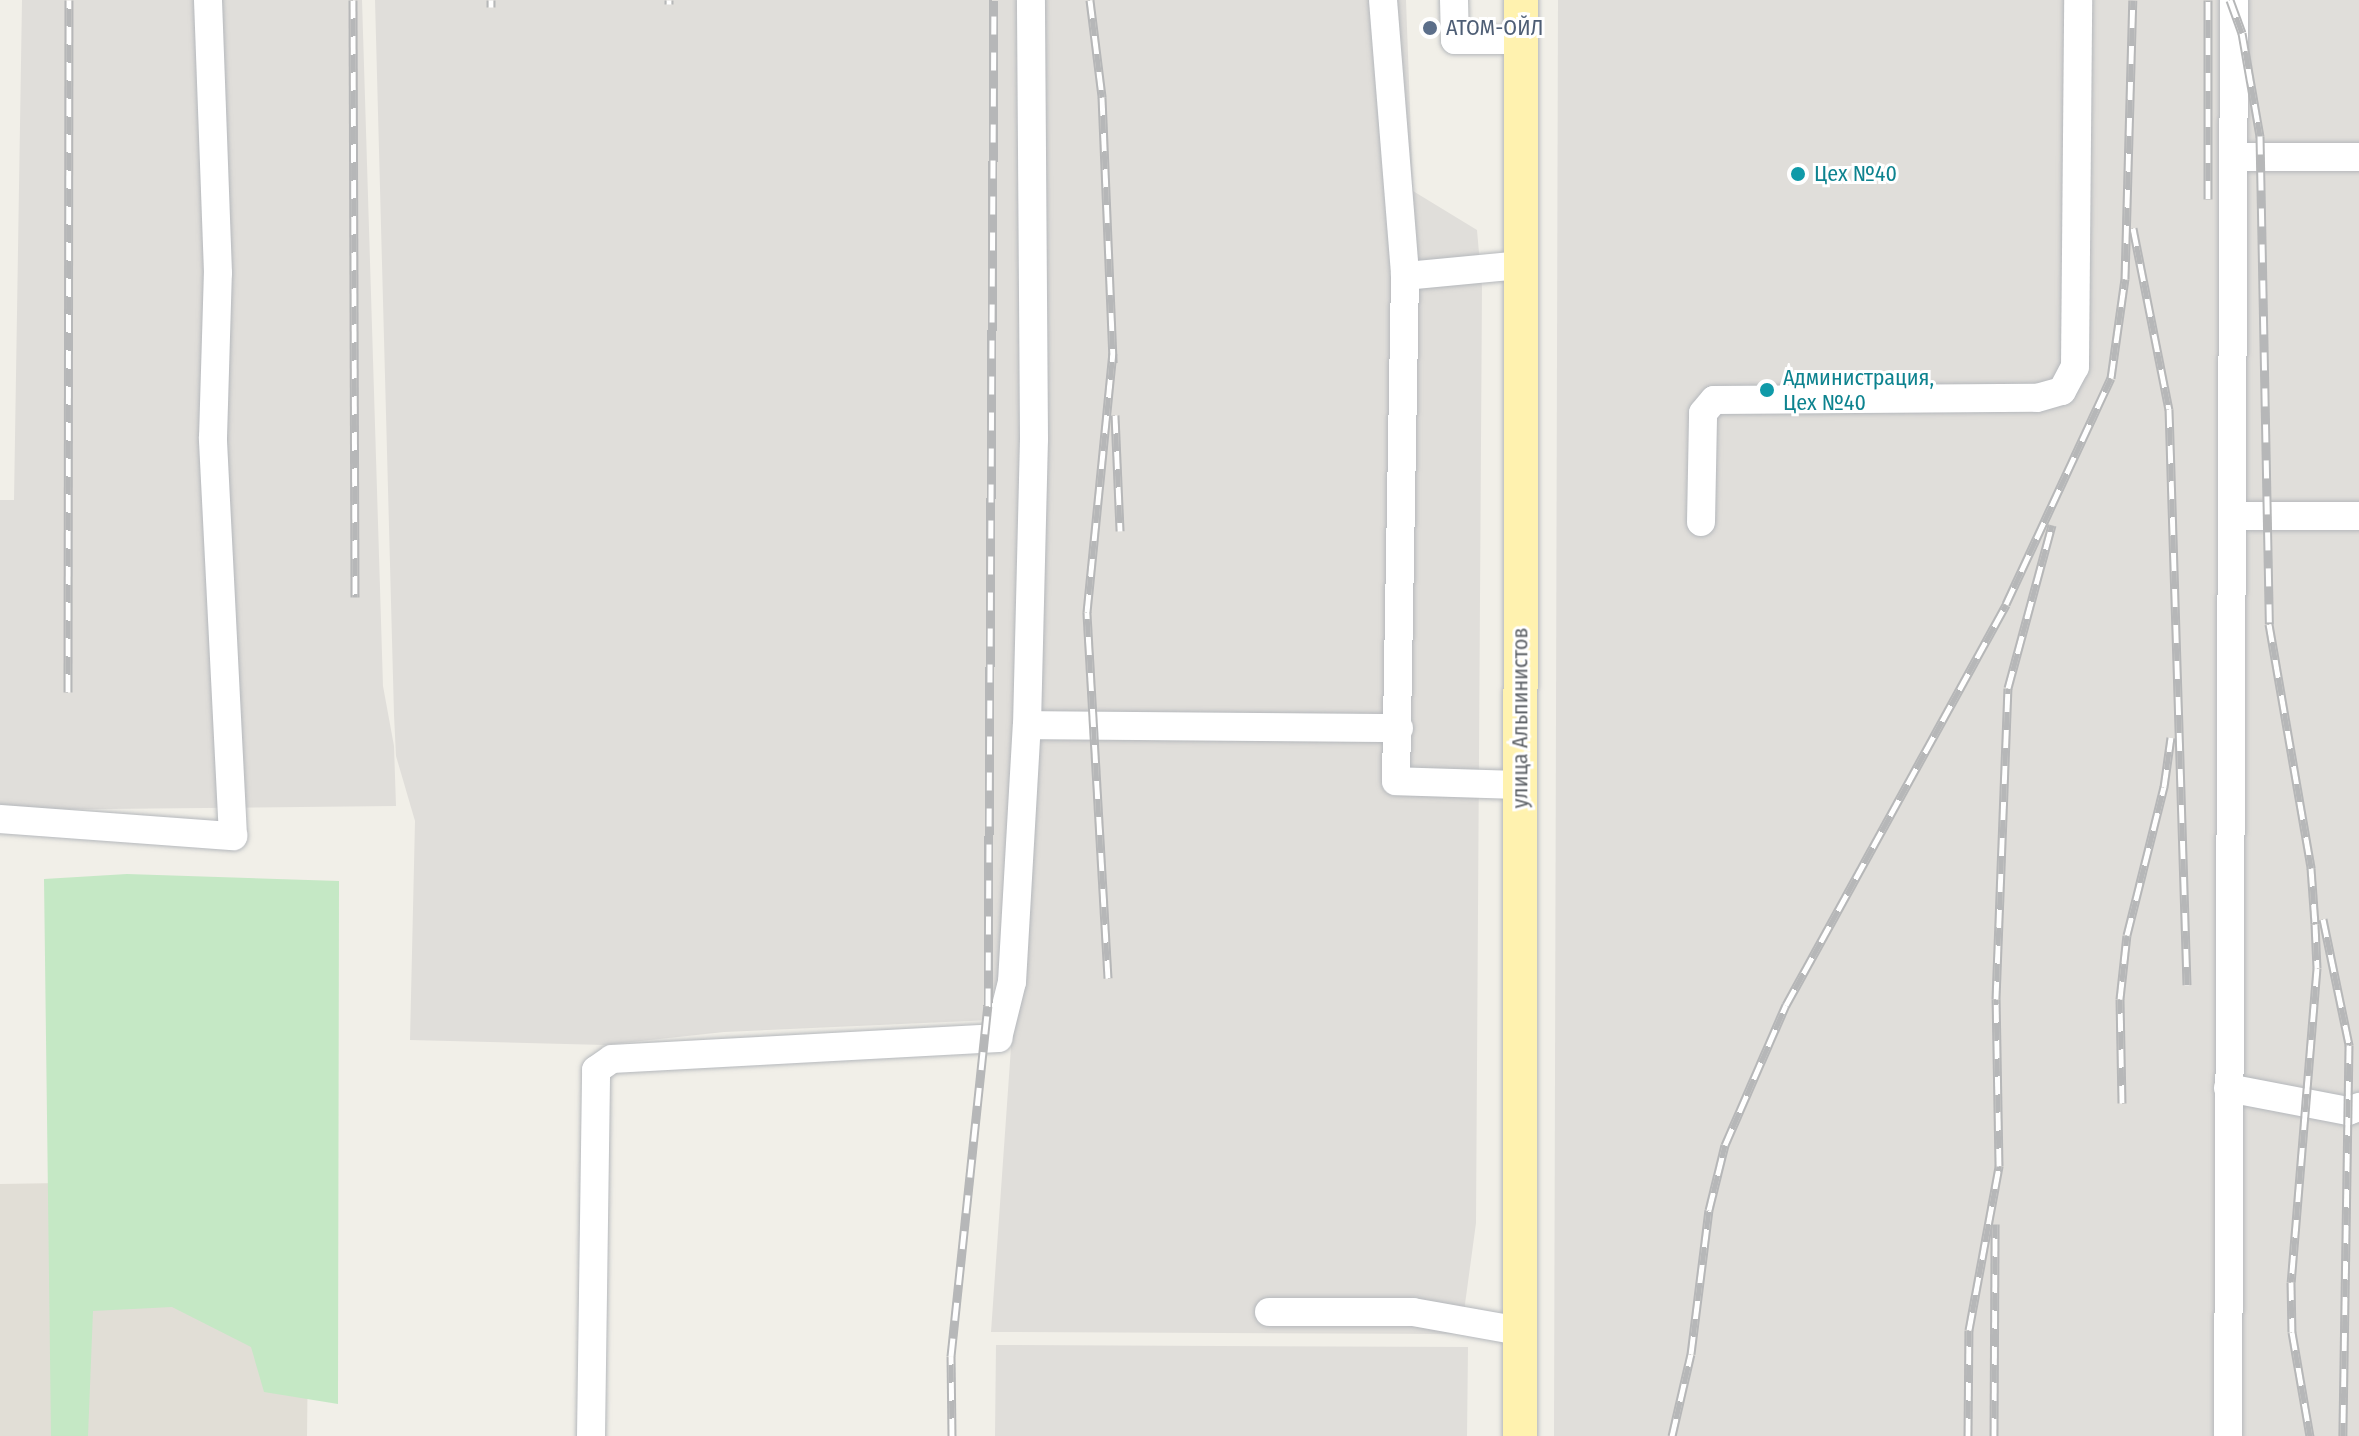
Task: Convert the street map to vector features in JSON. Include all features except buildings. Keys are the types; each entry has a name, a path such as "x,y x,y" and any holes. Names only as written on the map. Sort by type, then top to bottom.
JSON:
{"main road":[{"name":"улица Альпинистов","path":"1520,1436 1521,0"}],"lane":[{"path":"0,819 233,836 213,453 218,273 208,0"},
{"path":"591,1436 596,1070 612,1059 998,1038 1012,982 1027,725 1034,439 1031,0"},
{"path":"1383,0 1405,276 1396,781 1520,785"},
{"path":"1454,0 1455,40 1521,40"},
{"path":"1701,522 1703,413 1714,400 2037,398 2062,391 2075,367 2078,0"},
{"path":"2228,1436 2234,0"},
{"path":"2233,157 2359,157"},
{"path":"1405,276 1521,265"},
{"path":"2233,516 2359,516"},
{"path":"1027,725 1399,728"},
{"path":"2228,1088 2348,1111 2359,1107"},
{"path":"1269,1312 1413,1312 1520,1331"}],"shaded area":[{"path":"22,0 362,0 383,686 394,746 396,806 0,810 0,500 14,500"},
{"path":"375,0 1406,0 1413,191 1477,230 1482,287 1476,1223 1463,1319 1453,1334 991,1332 1013,1019 724,1032 604,1045 410,1040 415,821 396,756 394,715"},
{"path":"1558,0 2359,0 2359,1436 1554,1436"},
{"path":"310,1179 307,1436 0,1436 0,1184"},
{"path":"996,1345 1468,1347 1467,1436 995,1436"}],"green space":[{"path":"127,874 339,881 338,1404 264,1392 251,1347 172,1307 93,1311 88,1436 51,1436 44,879"}],"railway":[{"path":"68,692 69,0"},
{"path":"353,0 355,597"},
{"path":"491,0 491,7"},
{"path":"952,1436 951,1356 988,1006 994,0"},
{"path":"1090,0 1102,97 1113,363"},
{"path":"1672,1436 1691,1354 1709,1210 1725,1145 1786,1005 2006,604 2111,378 2125,279 2133,0"},
{"path":"2208,0 2208,199"},
{"path":"2230,0 2242,33 2260,136 2269,624 2311,868 2315,924 2317,968 2291,1282 2292,1332 2310,1436"},
{"path":"2133,228 2169,409 2187,985"},
{"path":"1108,978 1087,612 1113,353"},
{"path":"1115,415 1120,531"},
{"path":"1968,1436 1969,1330 1999,1166 1996,999 2008,688 2052,525"},
{"path":"2122,1103 2120,999 2127,935 2164,787 2171,737"},
{"path":"2323,919 2349,1045 2343,1436"},
{"path":"1994,1436 1995,1224"}],"place":[{"name":"АТОМ-ОЙЛ","path":"1430,28"},
{"name":"Цех №40","path":"1798,174"},
{"name":"Администрация, Цех №40","path":"1767,390"}]}
